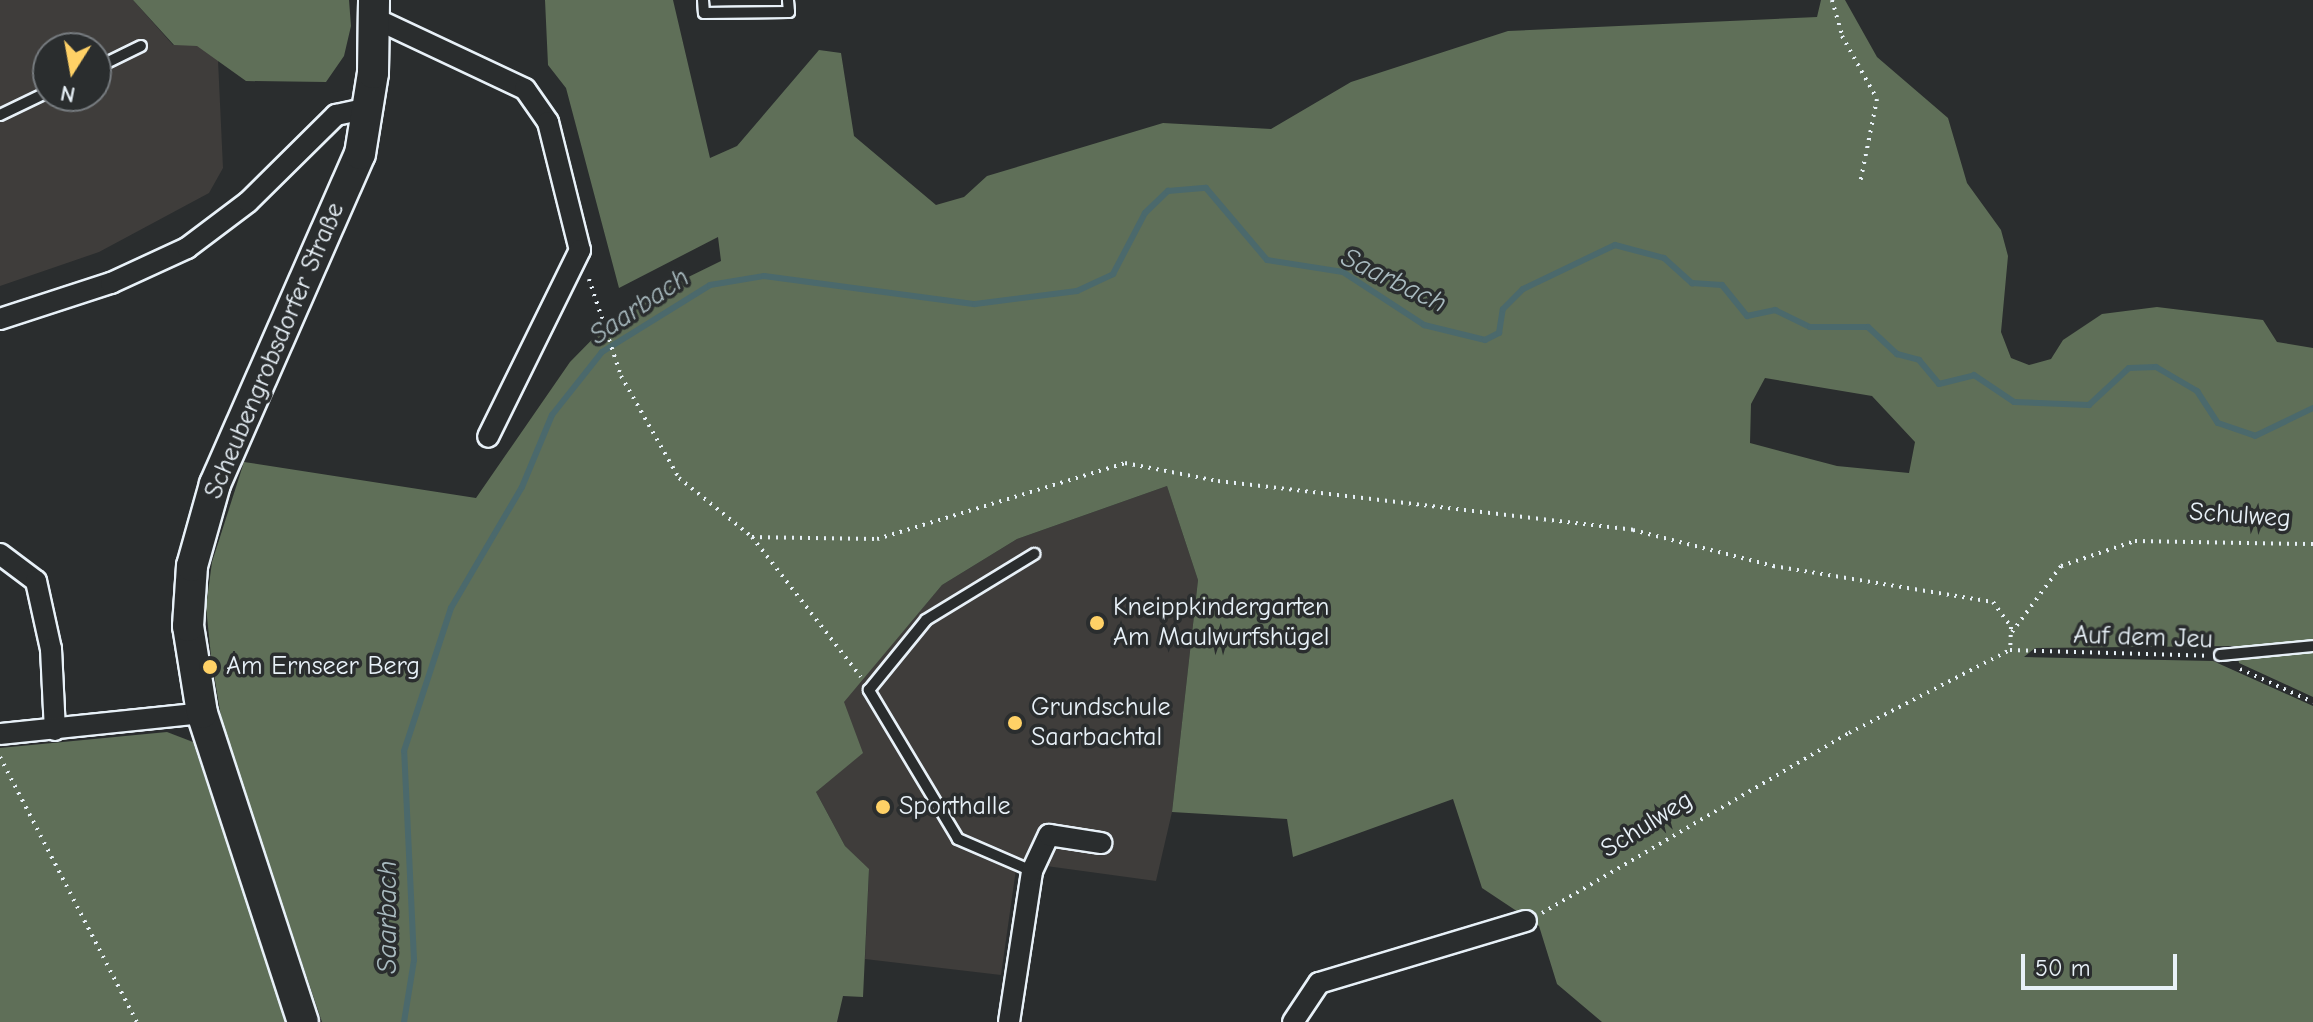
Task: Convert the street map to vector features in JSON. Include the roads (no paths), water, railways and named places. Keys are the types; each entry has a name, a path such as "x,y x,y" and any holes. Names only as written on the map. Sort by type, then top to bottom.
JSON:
{"main road":[{"name":"Scheubengrobsdorfer Straße","path":"303,1022 202,713 188,626 192,566 215,484 360,154 368,108 374,9"}],"street":[{"path":"374,9 525,89 542,104 580,250 488,437"},
{"path":"0,319 111,283 187,248 248,202 336,115 368,108"},
{"path":"0,554 36,581 51,649 55,730"},
{"path":"0,734 202,713"},
{"path":"1009,1022 1032,871 1049,835 1101,843"},
{"path":"1293,1022 1319,983 1526,921"}],"lane":[{"path":"703,0 704,13 789,12 788,0"},
{"path":"112,60 141,46"},
{"path":"0,115 32,100"},
{"path":"1032,871 958,839 869,690 926,620 1034,554"},
{"path":"2220,655 2313,646"}],"waterway":[{"name":"Saarbach","path":"404,1022 414,960 404,751 451,608 522,487 552,415 602,352 710,285 764,276 975,304 1077,291 1113,274 1145,213 1168,191 1206,188 1267,260 1343,272 1424,325 1485,340 1499,333 1503,309 1523,289 1615,245 1664,258 1692,283 1722,285 1747,316 1775,310 1810,327 1868,327 1897,354 1919,360 1939,384 1974,375 2014,402 2089,405 2129,368 2156,367 2197,391 2218,423 2255,436 2313,408"}],"place":[{"name":"Kneippkindergarten Am Maulwurfshügel","path":"1097,623"},
{"name":"Am Ernseer Berg","path":"210,667"},
{"name":"Grundschule Saarbachtal","path":"1015,723"},
{"name":"Sporthalle","path":"883,807"}]}
